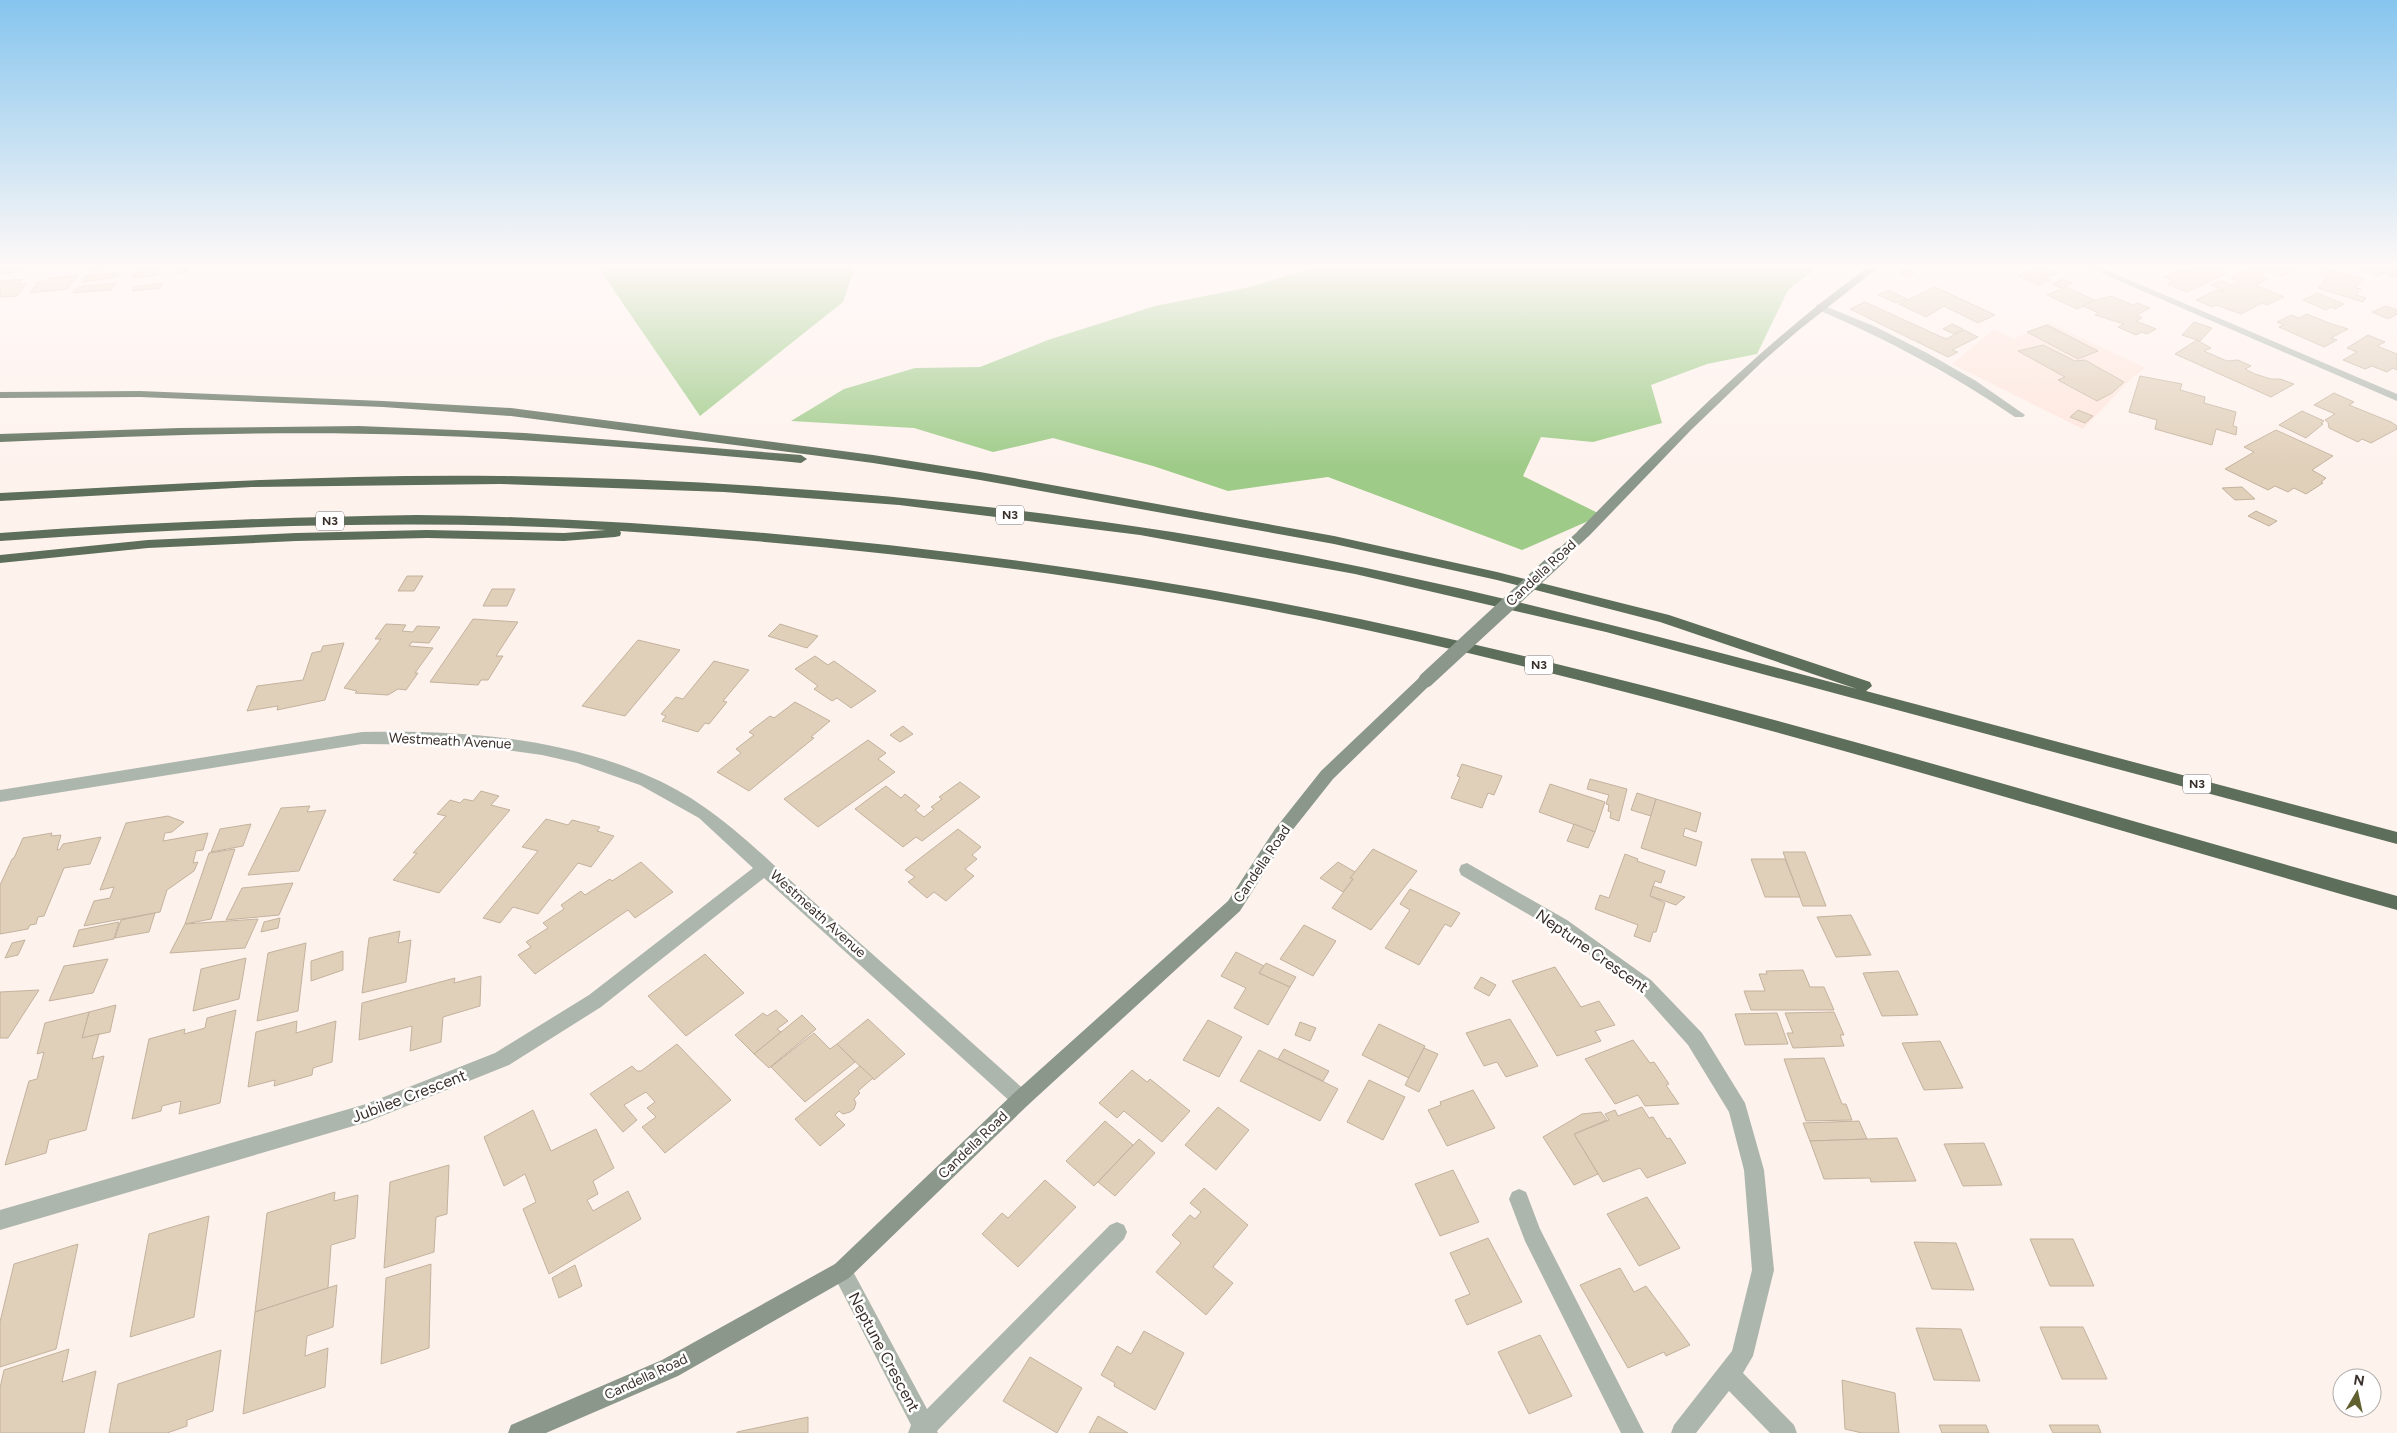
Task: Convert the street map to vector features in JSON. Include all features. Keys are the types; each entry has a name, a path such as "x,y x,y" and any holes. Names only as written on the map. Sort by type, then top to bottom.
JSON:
{"highway":[{"path":"0,395 140,394 384,404 511,412 747,442 980,476 1334,540 1497,576 1664,618 1997,731"},
{"path":"0,438 195,432 360,430 658,446 980,476"},
{"name":"N3","path":"0,497 252,483 500,480 724,488 899,501 1140,531 1355,570 1606,627 2397,838"},
{"name":"N3","path":"0,537 161,526 421,519 584,523 805,540 975,559 1184,590 1385,630 1588,677 2397,903"},
{"path":"0,559 148,544 257,539 426,534 564,537 661,529"}],"street":[{"name":"Candella Road","path":"519,1433 670,1368 842,1271 1020,1100 1234,906 1281,833 1327,775 1583,534 1661,452 1788,334"},
{"path":"1882,334 1995,398 2020,415"},
{"path":"2249,334 2397,398"},
{"name":"Westmeath Avenue","path":"0,796 362,738 408,736 503,742 580,758 646,781 705,814 766,867 1020,1100"},
{"name":"Jubilee Crescent","path":"0,1220 367,1113 502,1060 595,1001 766,867"},
{"name":"Neptune Crescent","path":"1467,870 1561,925 1644,985 1696,1039 1738,1109 1754,1170 1763,1270 1742,1356 1682,1433"},
{"path":"1519,1199 1532,1234 1633,1433"},
{"path":"923,1431 1117,1232"},
{"name":"Neptune Crescent","path":"842,1271 923,1431"},
{"path":"1728,1374 1786,1433"}],"shaded area":[{"path":"1988,334 2003,334 2013,339 2025,334 2072,334 2146,368 2133,377 2083,429 1952,364"}],"green space":[{"path":"644,334 803,334 700,416"},
{"path":"1067,334 1767,334 1757,354 1707,364 1651,385 1662,423 1593,442 1541,437 1523,476 1602,515 1522,550 1328,477 1228,491 1153,466 1053,438 993,452 914,428 791,421 844,389 915,368 980,367"}],"building":[{"path":"1901,334 1935,334 1946,339 1956,334 1972,334 1978,337 1952,350 1958,352 1948,357"},
{"path":"2031,334 2064,334 2098,351 2078,359"},
{"path":"2183,334 2207,334 2200,341 2182,335"},
{"path":"2294,334 2339,334 2331,338 2337,340 2324,347"},
{"path":"2368,335 2385,342 2377,346 2397,354 2397,370 2393,368 2387,372 2372,366 2365,369 2343,360 2357,352 2347,348"},
{"path":"2197,340 2211,348 2204,351 2227,361 2238,360 2251,366 2245,369 2255,374 2294,384 2271,397 2175,354"},
{"path":"2043,345 2075,361 2085,360 2124,382 2112,393 2097,401 2058,380 2065,377 2018,351"},
{"path":"2140,376 2182,384 2180,390 2205,397 2204,403 2236,412 2233,426 2237,427 2236,435 2216,429 2212,445 2155,429 2157,420 2129,412"},
{"path":"2334,393 2354,402 2349,405 2391,422 2397,426 2397,429 2371,443 2362,439 2358,442 2329,428 2328,422 2325,420 2335,414 2314,405"},
{"path":"2078,410 2093,416 2085,423 2070,417"},
{"path":"2302,411 2324,421 2306,438 2279,425"},
{"path":"2276,430 2333,456 2312,470 2326,478 2321,482 2323,483 2306,494 2294,488 2288,492 2275,486 2268,490 2225,469 2254,452 2244,447"},
{"path":"2242,487 2255,499 2235,500 2222,488"},
{"path":"2256,511 2277,521 2269,526 2248,516"},
{"path":"407,576 423,576 414,591 398,591"},
{"path":"492,589 515,589 507,606 483,606"},
{"path":"473,619 518,622 496,656 503,656 488,680 481,680 478,685 430,682"},
{"path":"386,624 406,625 402,631 413,632 417,626 440,627 429,643 412,642 409,646 433,648 415,673 418,673 406,690 398,689 388,695 355,693 357,691 344,688 381,639 375,639"},
{"path":"780,624 818,636 807,648 768,636"},
{"path":"638,640 680,650 625,716 582,706"},
{"path":"344,643 325,700 277,710 278,706 247,711 257,686 303,680 312,653 321,651 323,646"},
{"path":"815,656 828,665 834,661 876,691 851,708 837,698 832,701 814,689 818,686 795,669"},
{"path":"714,661 749,670 723,701 727,702 709,724 705,723 698,732 662,721 666,716 661,714 676,697 683,699"},
{"path":"795,702 830,721 811,737 814,738 749,791 717,772 741,753 736,749 754,735 749,732 770,716 774,718"},
{"path":"903,726 913,734 900,742 890,735"},
{"path":"868,740 886,753 878,759 895,772 818,827 784,799"},
{"path":"1462,764 1502,776 1494,795 1488,793 1482,808 1451,798 1460,777 1457,776"},
{"path":"1590,779 1627,789 1619,821 1610,818 1609,805 1606,804 1609,795 1587,789"},
{"path":"960,782 980,797 922,841 916,837 903,847 855,809 886,786 901,798 905,794 920,806 915,810 924,817 934,809 931,807 942,799 939,797"},
{"path":"1550,784 1605,802 1595,832 1539,812"},
{"path":"481,791 499,796 491,805 510,810 439,893 393,880 417,853 413,853 446,816 437,814 450,800 460,803 464,799 473,801"},
{"path":"1637,793 1656,799 1651,816 1631,810"},
{"path":"1656,799 1701,813 1696,832 1685,828 1683,836 1702,842 1696,866 1641,848"},
{"path":"310,806 307,812 326,810 299,871 248,875 281,808"},
{"path":"168,816 184,822 172,832 165,833 163,841 208,833 203,850 196,851 193,863 198,862 194,871 167,890 160,912 84,926 94,901 110,898 114,887 100,890 126,823"},
{"path":"546,819 568,825 572,820 600,827 597,831 614,836 591,867 578,863 538,914 513,907 500,923 483,918 538,851 522,847"},
{"path":"251,824 243,846 211,852 220,829"},
{"path":"1574,824 1595,832 1588,848 1567,841"},
{"path":"958,829 981,847 972,855 977,859 965,869 974,876 946,901 934,892 927,898 908,882 915,877 905,870"},
{"path":"52,833 51,836 61,835 57,850 63,844 101,837 90,864 64,868 44,916 38,917 36,924 30,925 28,929 0,934 0,885 12,859 23,838"},
{"path":"235,849 211,919 185,924 209,853"},
{"path":"1373,849 1417,871 1371,930 1332,908 1353,879 1350,878"},
{"path":"1783,852 1805,852 1826,906 1803,906"},
{"path":"1625,854 1638,859 1637,861 1665,871 1661,883 1655,881 1650,896 1665,903 1656,932 1653,932 1650,942 1634,936 1638,925 1595,909 1600,895 1609,898"},
{"path":"1751,859 1785,859 1800,897 1765,897"},
{"path":"641,862 673,892 635,918 628,910 535,974 518,955 531,947 526,942 548,928 543,923 564,909 561,905 581,891 585,895 610,879 612,881"},
{"path":"1338,862 1355,872 1350,878 1353,879 1343,892 1320,878"},
{"path":"293,883 279,915 226,920 242,888"},
{"path":"1653,886 1685,897 1676,905 1650,896"},
{"path":"1410,889 1460,913 1451,927 1445,924 1419,965 1385,948 1410,910 1400,904"},
{"path":"155,913 149,932 115,938 121,920"},
{"path":"1851,915 1871,955 1836,957 1817,917"},
{"path":"280,918 278,928 261,932 264,922"},
{"path":"258,919 245,948 170,953 185,924"},
{"path":"119,922 114,939 73,947 79,930"},
{"path":"1304,925 1336,941 1313,976 1280,959"},
{"path":"400,931 398,943 411,940 406,982 362,993 369,938"},
{"path":"25,940 18,955 5,958 12,943"},
{"path":"306,943 298,1011 257,1021 268,953"},
{"path":"343,951 343,970 311,981 311,961"},
{"path":"1236,952 1264,966 1259,973 1290,987 1268,1025 1234,1008 1246,988 1221,976"},
{"path":"705,954 744,993 686,1036 648,996"},
{"path":"246,958 239,999 193,1011 201,969"},
{"path":"108,959 93,993 49,1001 64,966"},
{"path":"1266,963 1296,977 1290,987 1259,973"},
{"path":"1555,967 1581,1007 1599,1001 1615,1025 1595,1031 1601,1041 1557,1056 1512,981"},
{"path":"1803,970 1810,987 1824,987 1834,1010 1751,1010 1744,991 1765,991 1759,974 1767,974 1766,971"},
{"path":"1898,971 1918,1015 1882,1016 1863,973"},
{"path":"481,976 480,1006 443,1017 441,1042 410,1051 412,1026 359,1040 362,1003 455,978 454,983"},
{"path":"1481,977 1496,985 1489,996 1474,988"},
{"path":"39,990 8,1038 0,1038 0,992"},
{"path":"116,1005 110,1032 82,1038 89,1012"},
{"path":"236,1010 220,1103 179,1114 181,1101 162,1106 161,1111 132,1119 149,1039 185,1029 184,1034 205,1028 207,1018"},
{"path":"776,1010 788,1021 777,1029 781,1032 754,1054 735,1035 763,1013 767,1016"},
{"path":"89,1012 82,1038 99,1034 92,1059 104,1056 86,1130 49,1140 46,1153 5,1165 29,1081 37,1079 44,1052 37,1054 45,1023"},
{"path":"1834,1012 1844,1035 1840,1035 1844,1046 1793,1048 1787,1033 1793,1033 1785,1013"},
{"path":"1777,1013 1788,1044 1745,1045 1735,1014"},
{"path":"802,1015 816,1029 769,1068 754,1054"},
{"path":"868,1019 905,1054 874,1080 837,1044"},
{"path":"1510,1019 1538,1066 1506,1077 1497,1062 1484,1066 1466,1033"},
{"path":"1208,1020 1242,1037 1219,1077 1183,1060"},
{"path":"297,1021 296,1033 336,1021 332,1062 313,1068 312,1075 274,1086 275,1080 248,1087 256,1032"},
{"path":"1300,1022 1316,1028 1310,1041 1295,1035"},
{"path":"1379,1024 1425,1046 1409,1078 1362,1055"},
{"path":"814,1033 830,1049 837,1044 855,1062 805,1102 771,1067"},
{"path":"1633,1040 1650,1063 1654,1062 1669,1084 1666,1085 1679,1104 1645,1106 1638,1095 1615,1104 1585,1059"},
{"path":"1940,1041 1963,1088 1924,1090 1902,1043"},
{"path":"677,1044 731,1100 665,1153 642,1127 656,1117 647,1108 655,1102 646,1092 624,1105 637,1120 623,1132 590,1094 632,1066 637,1071 641,1071"},
{"path":"1424,1048 1438,1054 1419,1092 1405,1085"},
{"path":"1284,1049 1329,1071 1323,1081 1278,1059"},
{"path":"1259,1050 1338,1089 1320,1121 1240,1081"},
{"path":"1824,1058 1842,1104 1846,1104 1852,1120 1806,1121 1784,1059"},
{"path":"860,1066 873,1078 858,1091 860,1093 854,1099 856,1103 854,1109 843,1114 839,1111 835,1115 845,1125 820,1146 795,1119"},
{"path":"1132,1070 1147,1082 1150,1079 1190,1111 1162,1142 1124,1111 1117,1118 1099,1103"},
{"path":"1369,1080 1405,1097 1383,1140 1347,1122"},
{"path":"1473,1090 1495,1128 1447,1146 1428,1110 1441,1105 1440,1102"},
{"path":"1218,1107 1249,1130 1216,1170 1185,1145"},
{"path":"1642,1107 1649,1118 1653,1117 1667,1139 1670,1138 1686,1163 1647,1178 1640,1168 1603,1182 1574,1134 1609,1120 1605,1114 1615,1110 1618,1116"},
{"path":"533,1110 551,1151 596,1129 614,1168 593,1181 598,1194 587,1200 593,1211 628,1191 641,1219 549,1274 523,1209 536,1202 525,1174 504,1186 484,1137"},
{"path":"1601,1112 1607,1120 1574,1134 1598,1174 1574,1185 1543,1137 1582,1114"},
{"path":"1105,1121 1133,1145 1094,1186 1066,1161"},
{"path":"1859,1121 1867,1139 1810,1141 1803,1123"},
{"path":"1897,1138 1916,1181 1871,1182 1870,1178 1824,1179 1810,1141"},
{"path":"1139,1139 1155,1153 1115,1196 1098,1182"},
{"path":"1984,1143 2002,1185 1963,1186 1944,1144"},
{"path":"449,1165 447,1214 436,1217 434,1252 384,1268 390,1182"},
{"path":"1453,1170 1479,1222 1440,1236 1415,1184"},
{"path":"1045,1180 1076,1207 1018,1267 982,1234 1002,1213 1008,1218"},
{"path":"1204,1188 1248,1225 1213,1267 1233,1283 1206,1315 1156,1272 1181,1243 1172,1235 1190,1215 1195,1219 1201,1212 1190,1203"},
{"path":"335,1192 334,1201 358,1195 355,1238 331,1245 328,1288 255,1312 267,1213"},
{"path":"1647,1197 1680,1248 1639,1266 1607,1214"},
{"path":"209,1216 194,1317 130,1337 149,1234"},
{"path":"1488,1238 1522,1302 1467,1325 1455,1300 1470,1294 1450,1253"},
{"path":"2030,1239 2073,1239 2094,1286 2050,1286"},
{"path":"1914,1242 1956,1243 1974,1290 1932,1289"},
{"path":"78,1244 56,1349 0,1367 0,1322 14,1264"},
{"path":"431,1264 429,1348 381,1364 386,1278"},
{"path":"575,1265 582,1286 559,1298 552,1278"},
{"path":"1620,1268 1634,1292 1646,1286 1690,1345 1666,1356 1664,1352 1628,1368 1580,1285"},
{"path":"337,1285 333,1327 307,1336 305,1356 328,1348 325,1387 243,1414 255,1312"},
{"path":"2040,1327 2083,1327 2107,1379 2062,1379"},
{"path":"1916,1328 1961,1329 1980,1381 1934,1380"},
{"path":"1144,1331 1184,1353 1155,1410 1114,1386 1115,1383 1101,1375 1117,1346 1131,1354"},
{"path":"1540,1335 1572,1396 1529,1414 1498,1352"},
{"path":"69,1349 62,1382 96,1371 84,1433 0,1433 0,1388 4,1370"},
{"path":"221,1350 213,1411 187,1420 187,1426 167,1433 109,1433 118,1384"},
{"path":"1030,1357 1082,1388 1057,1433 1003,1401"},
{"path":"1842,1380 1895,1393 1899,1433 1862,1433 1845,1429"},
{"path":"1098,1416 1128,1433 1089,1433"},
{"path":"808,1417 808,1433 737,1433 737,1432"},
{"path":"1939,1425 1986,1425 1989,1433 1942,1433"},
{"path":"2049,1425 2098,1425 2101,1433 2053,1433"}]}
